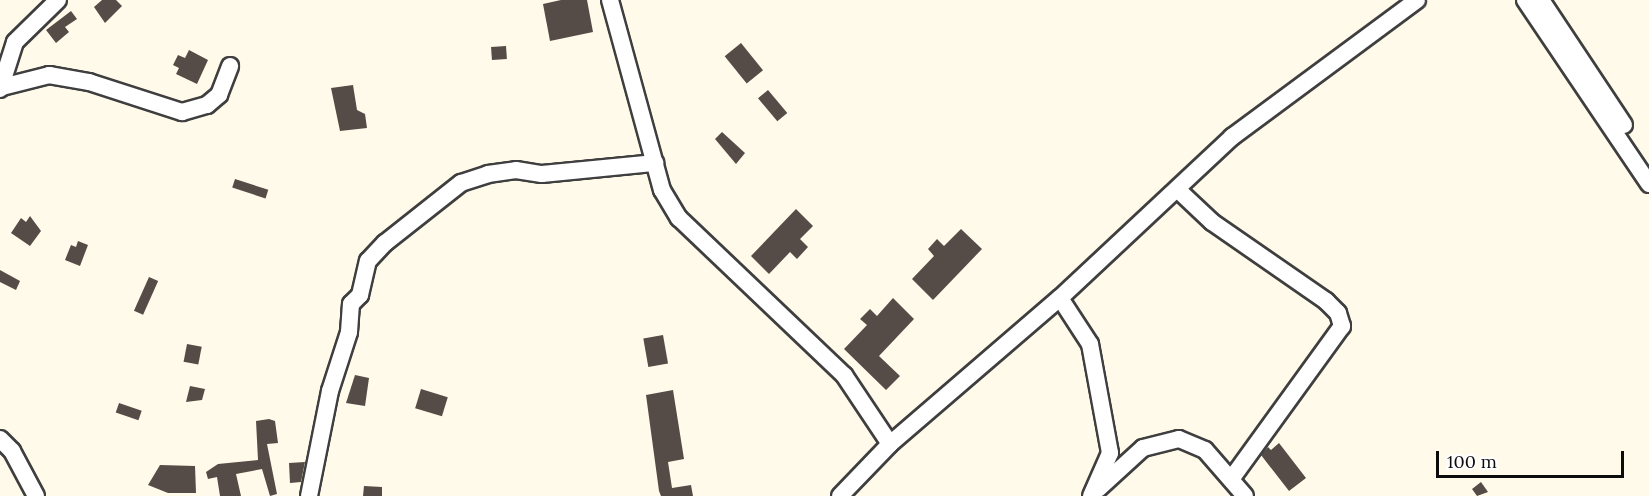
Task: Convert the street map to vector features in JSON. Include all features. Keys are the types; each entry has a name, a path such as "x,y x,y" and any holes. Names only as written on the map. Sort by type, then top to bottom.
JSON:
{"street":[{"path":"1,88 15,42 58,0"},
{"path":"610,0 662,190 679,218 844,375 890,444"},
{"path":"840,496 890,444 1060,298 1232,137 1417,0"},
{"path":"1525,0 1649,184"},
{"path":"1541,0 1649,164"},
{"path":"1,88 50,75 108,87 182,112 207,105 219,95 230,66"},
{"path":"309,496 330,391 350,332 351,304 360,295 368,261 384,243 461,183 488,174 516,170 542,174 655,163"},
{"path":"1177,189 1221,229 1326,301 1338,313 1342,326 1232,478"},
{"path":"1060,298 1089,345 1110,453 1091,496"},
{"path":"0,439 12,451 36,496"},
{"path":"1091,496 1143,448 1169,440 1192,442 1232,478 1245,496"}],"building":[{"path":"102,0 116,0 122,6 105,23 94,7"},
{"path":"561,0 587,0 593,32 550,41 543,4"},
{"path":"71,11 77,19 65,27 69,32 56,43 46,30"},
{"path":"741,43 763,70 747,83 725,56"},
{"path":"506,46 507,59 492,60 491,47"},
{"path":"189,50 208,60 197,84 176,74 179,68 173,65 178,55 185,58"},
{"path":"353,85 357,110 365,114 367,128 340,131 331,88"},
{"path":"768,90 787,113 777,121 758,98"},
{"path":"722,132 745,153 736,164 715,139"},
{"path":"235,179 268,190 266,198 232,188"},
{"path":"796,209 813,226 800,239 808,247 797,259 790,252 769,274 751,256"},
{"path":"30,216 41,231 30,246 11,233 21,218 26,222"},
{"path":"961,229 982,249 933,300 912,279 934,256 928,249 937,239 944,246"},
{"path":"78,241 88,245 80,266 65,260 71,245 76,247"},
{"path":"0,270 20,281 16,290 0,282"},
{"path":"149,277 158,281 143,315 134,311"},
{"path":"893,298 914,319 879,356 900,376 886,390 844,349 867,325 860,319 870,309 877,316"},
{"path":"663,335 668,364 648,367 643,338"},
{"path":"187,344 202,347 198,365 184,362"},
{"path":"355,375 369,378 365,406 346,403"},
{"path":"190,386 205,389 202,400 186,402"},
{"path":"421,389 448,397 442,416 415,408"},
{"path":"673,390 684,459 668,462 672,488 691,485 693,496 661,496 659,491 646,395"},
{"path":"119,403 142,411 138,420 116,412"},
{"path":"269,419 275,421 278,443 267,444 277,494 270,496 262,469 236,474 241,496 220,496 217,477 208,479 206,472 218,464 258,460 256,421"},
{"path":"1279,443 1306,478 1289,491 1261,455 1268,447 1271,450"},
{"path":"305,462 301,482 290,483 289,463"},
{"path":"160,465 195,466 196,493 168,493 148,485"},
{"path":"1481,482 1488,492 1477,496 1472,489"},
{"path":"364,486 382,487 382,496 363,496"}]}
